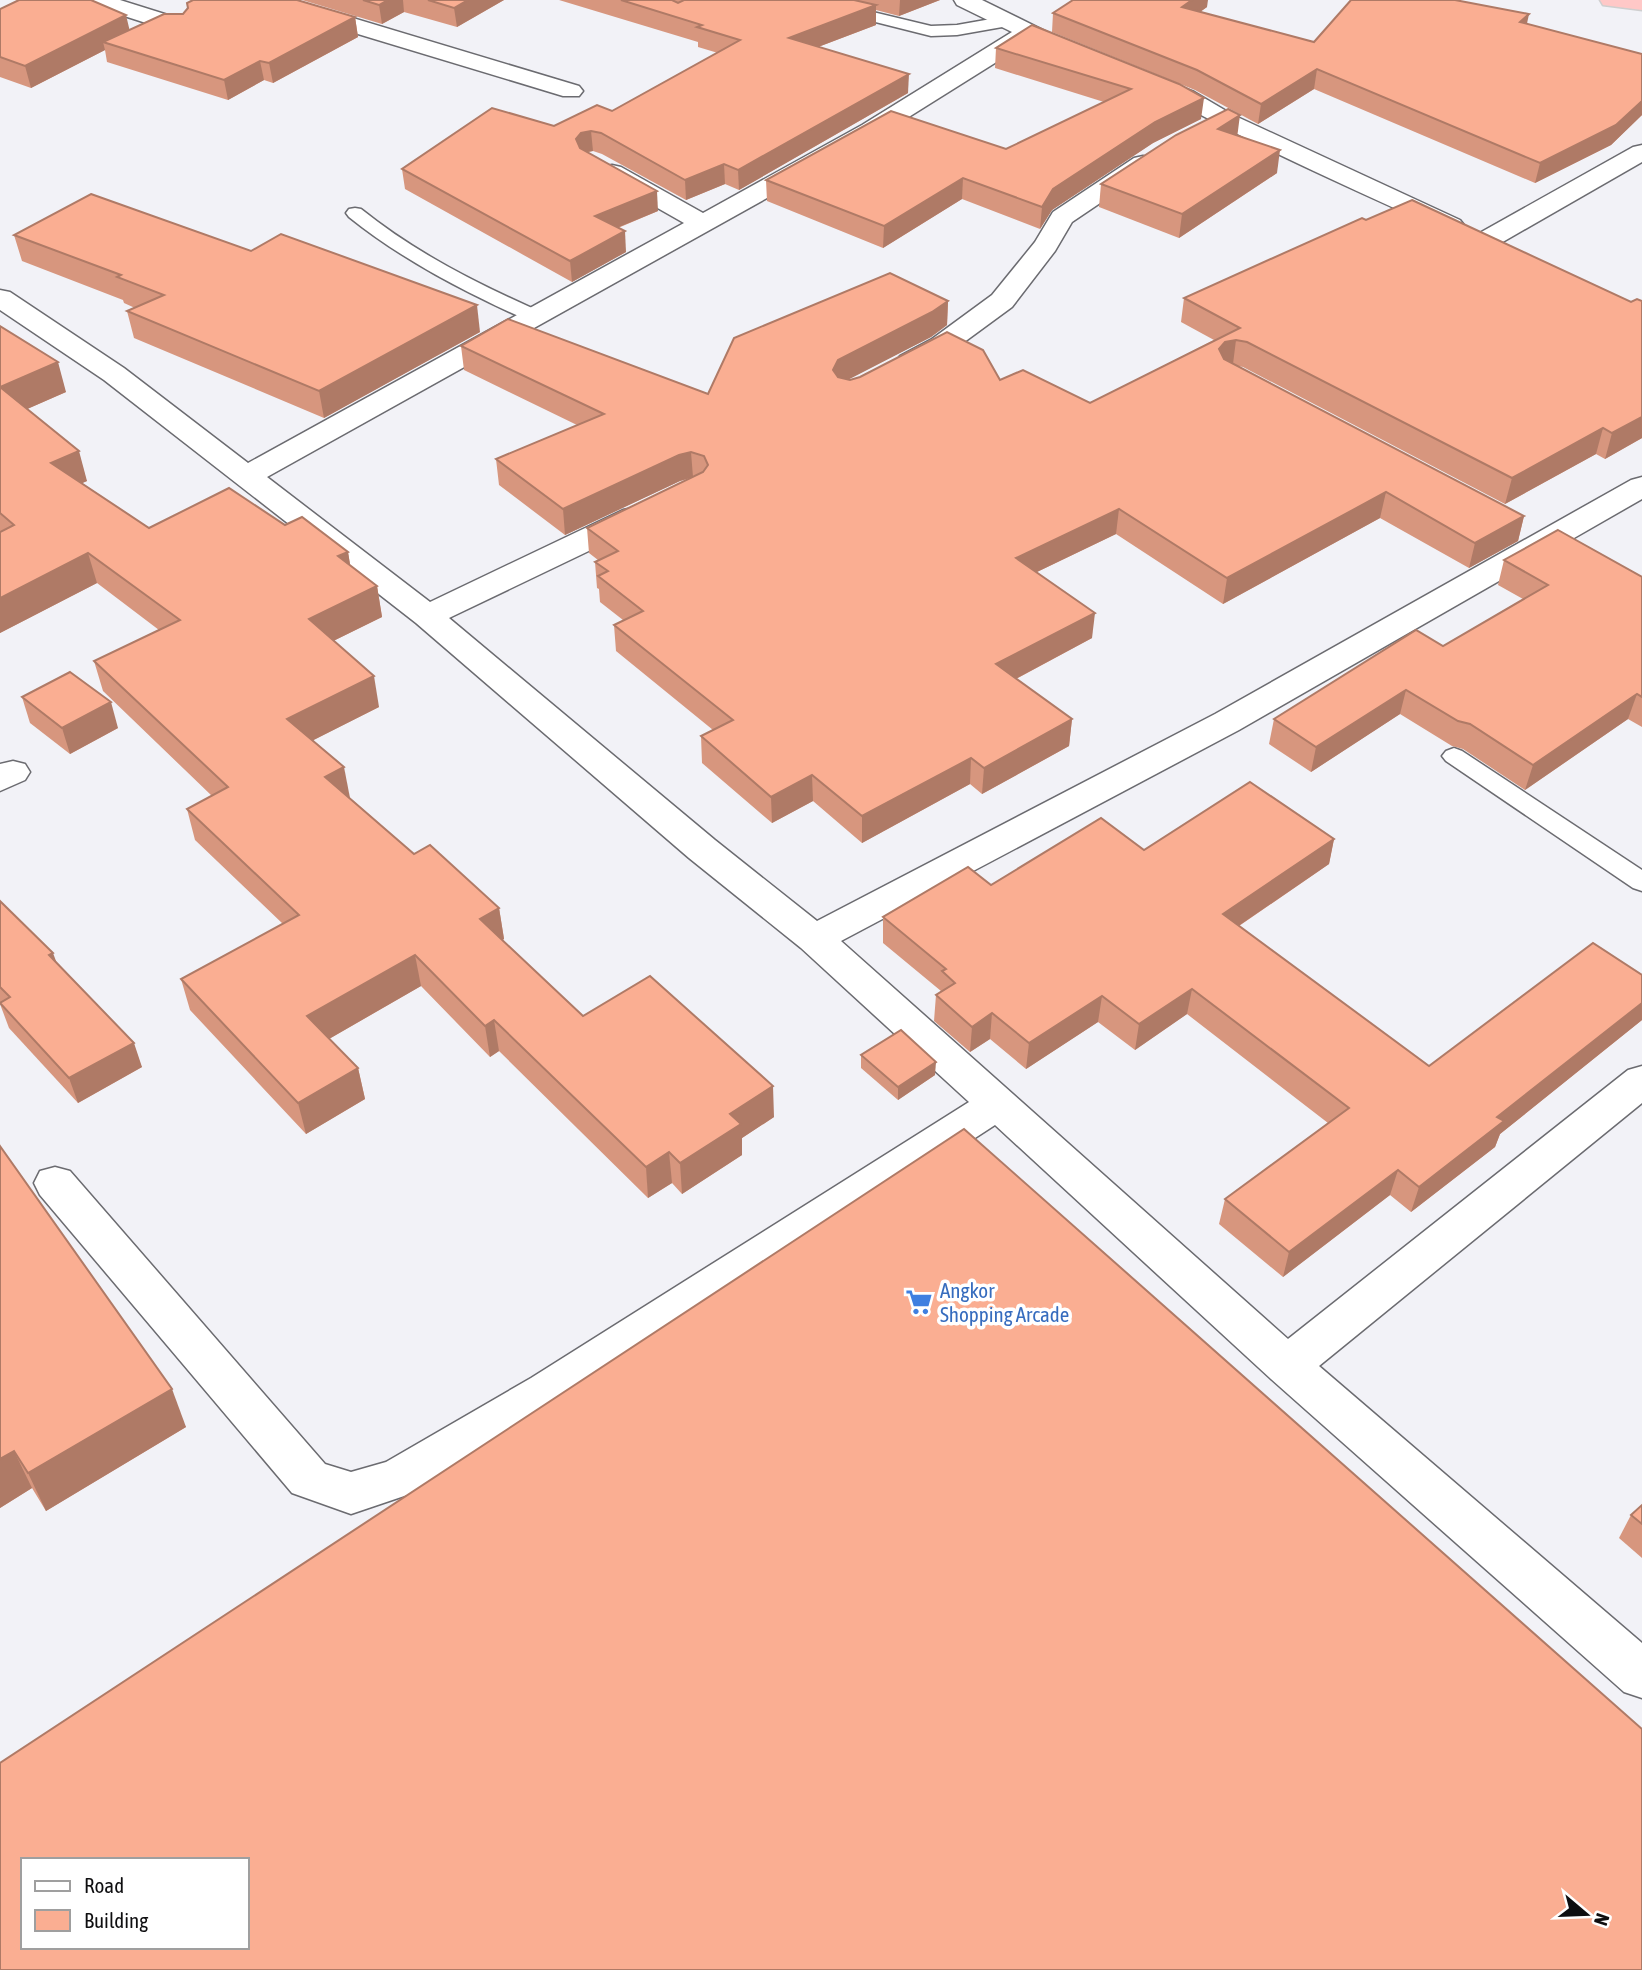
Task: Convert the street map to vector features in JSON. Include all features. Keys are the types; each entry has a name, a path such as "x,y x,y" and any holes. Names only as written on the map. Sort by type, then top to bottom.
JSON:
{"highway":[{"path":"1611,0 1642,3"}],"street":[{"path":"98,0 179,26"},
{"path":"270,0 571,91"},
{"path":"965,0 1064,48"},
{"path":"247,476 871,130 1018,27"},
{"path":"1137,77 1186,97 1225,121 1509,253"},
{"path":"1200,132 1225,121"},
{"path":"884,375 942,345 1002,301 1046,246 1062,217 1163,150"},
{"path":"1485,241 1642,152"},
{"path":"592,161 701,222"},
{"path":"0,298 114,374 426,616 702,849 814,939 1165,1253 1287,1366 1642,1675"},
{"path":"814,939 1227,722 1533,533 1642,486"},
{"path":"426,616 656,506"},
{"path":"1287,1366 1642,1081"},
{"path":"55,1183 309,1479 351,1493 399,1478 547,1392 997,1104"}],"lane":[{"path":"805,0 931,31 1018,27"},
{"path":"355,213 387,241 454,281 536,317"},
{"path":"1454,756 1642,883"}],"building":[{"path":"19,0 91,0 126,15 25,66 0,57 0,9"},
{"path":"193,0 297,0 355,17 269,63 260,61 224,80 103,42 164,14 183,14 188,8 187,3"},
{"path":"363,0 388,0 379,5"},
{"path":"428,0 468,0 454,8"},
{"path":"621,0 672,0 678,3 684,0 854,0 876,5 789,38 909,74 738,170 724,164 685,180 601,133 581,133 576,139 580,148 657,191 595,216 625,231 570,261 402,169 492,108 554,126 597,105 612,111 740,40 697,27 702,25"},
{"path":"1073,0 1192,0 1182,7 1314,42 1351,0 1455,0 1529,14 1520,22 1642,54 1642,101 1616,125 1540,163 1317,69 1261,104 1197,70 1053,13"},
{"path":"1032,25 1179,84 1204,98 1155,122 1053,189 1042,207 963,178 884,226 766,180 891,111 1006,149 1131,89 996,48"},
{"path":"1228,109 1240,115 1218,129 1280,150 1182,214 1101,184 1176,135"},
{"path":"91,194 251,251 281,234 477,305 319,391 127,311 164,295 117,277 121,275 14,235"},
{"path":"1412,200 1631,302 1637,299 1642,301 1642,417 1612,433 1603,428 1512,478 1247,342 1225,342 1219,349 1224,359 1524,516 1475,543 1386,492 1227,578 1119,509 1016,558 1095,613 996,664 1072,719 984,768 971,758 862,816 812,775 771,797 701,736 733,720 614,625 643,611 598,576 608,571 595,562 618,551 587,528 703,472 708,465 704,456 691,452 679,455 563,509 496,459 604,414 461,346 508,319 708,394 734,338 890,273 948,301 932,312 838,360 833,370 838,377 850,380 860,377 947,332 983,350 1000,380 1023,370 1090,403 1240,328 1184,298 1362,218 1366,220"},
{"path":"0,326 58,362 0,387"},
{"path":"0,387 79,451 51,463 149,528 229,488 285,525 302,517 348,552 338,556 377,586 309,619 374,676 287,719 344,767 325,777 414,854 430,845 499,908 480,919 583,1016 650,976 773,1086 730,1114 741,1124 680,1163 669,1152 646,1167 494,1020 485,1026 415,955 307,1016 358,1068 298,1103 181,979 299,915 187,809 228,787 94,661 180,620 88,553 0,598 0,532 14,525 0,513"},
{"path":"1558,530 1642,577 1642,697 1637,694 1533,765 1470,724 1458,721 1406,690 1316,747 1274,719 1416,630 1443,646 1548,585 1504,560"},
{"path":"70,672 111,702 62,728 22,697"},
{"path":"1250,782 1334,839 1223,914 1429,1066 1593,943 1642,975 1642,1003 1497,1117 1504,1121 1419,1187 1398,1170 1289,1252 1225,1199 1349,1108 1192,989 1139,1024 1102,996 1029,1043 992,1013 972,1027 936,995 955,983 942,971 946,969 883,917 968,867 991,885 1101,818 1144,850"},
{"path":"0,901 53,953 49,955 134,1043 69,1078 0,1003 10,997 0,987"},
{"path":"901,1030 936,1062 898,1087 861,1055"},
{"name":"Angkor Shopping Arcade","path":"964,1129 1642,1729 1642,1970 0,1970 0,1763"},
{"path":"0,1146 172,1389 28,1473 14,1451 0,1459"},
{"path":"1642,1505 1642,1524 1631,1515"}],"place":[{"name":"Angkor Shopping Arcade","path":"919,1302"}]}
